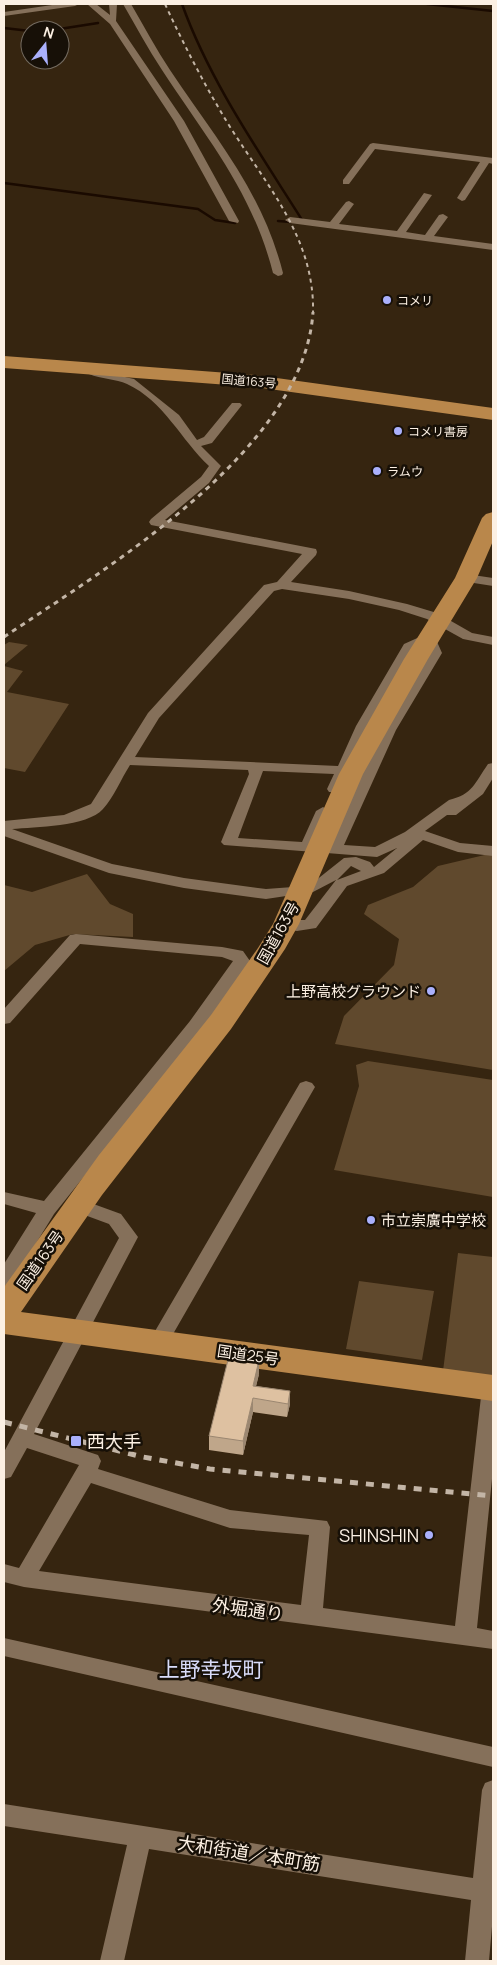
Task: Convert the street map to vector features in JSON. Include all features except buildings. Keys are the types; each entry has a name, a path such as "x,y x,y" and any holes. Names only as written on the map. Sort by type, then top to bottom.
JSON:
{"highway":[{"name":"国道163号","path":"4,362 255,381 493,414"},
{"name":"国道163号","path":"4,1312 77,1204 245,988 273,948 290,914 351,774 416,659 466,578 493,518"},
{"name":"国道25号","path":"4,1322 493,1388"}],"street":[{"path":"4,14 75,4"},
{"path":"91,4 112,21 179,121 234,221"},
{"path":"112,21 114,16 113,4"},
{"path":"127,4 166,69 204,123 248,193 270,239 278,273"},
{"path":"346,182 374,146 489,160 462,198"},
{"path":"400,234 428,195"},
{"path":"333,226 349,204"},
{"path":"428,238 443,217"},
{"path":"299,221 493,247"},
{"path":"90,368 99,374 134,383 175,417 195,444 215,466 205,480 155,522 311,552 282,585"},
{"path":"195,444 208,440 236,405"},
{"path":"466,578 493,582"},
{"path":"4,825 71,818 87,814 97,807 153,716 269,588 282,585 378,601 432,616 435,630 435,653 389,730 335,848"},
{"path":"307,847 363,726 409,647 435,630 493,641"},
{"path":"126,761 341,770"},
{"path":"254,765 256,774 229,842 377,852 410,835 454,803 459,805"},
{"path":"290,914 297,926 310,924 342,883 379,870 478,791 493,767"},
{"path":"4,831 109,868 160,878 266,894 280,894 319,885 339,866 352,862 366,865 370,873"},
{"path":"422,835 458,847 493,850"},
{"path":"4,1019 76,940 222,952 237,955 242,961 196,1025 48,1209 4,1279"},
{"path":"158,1343 306,1088"},
{"path":"4,1198 48,1209"},
{"path":"4,1468 22,1438 129,1237 115,1219 77,1204"},
{"path":"465,1636 493,1388"},
{"path":"14,1576 86,1472 91,1461 22,1438"},
{"path":"86,1472 230,1519 320,1527 311,1617"},
{"name":"外堀通り","path":"14,1576 493,1640"},
{"path":"4,1647 493,1757"},
{"path":"477,1961 489,1891 493,1790"},
{"name":"大和街道／本町筋","path":"4,1814 489,1891"},
{"path":"112,1961 141,1836"}],"shaded area":[{"path":"9,642 28,645 4,665 4,645"},
{"path":"4,666 23,671 7,692 69,704 25,772 4,768"},
{"name":"上野高校グラウンド","path":"493,853 493,1070 335,1044 344,1016 394,965 399,939 364,914 368,905 413,887 438,866"},
{"path":"87,874 110,904 133,914 133,937 73,934 35,945 4,971 4,885 32,892"},
{"path":"368,1061 493,1080 493,1197 334,1170 359,1086 356,1065"},
{"path":"458,1253 493,1257 493,1378 443,1371"},
{"path":"359,1281 434,1291 422,1360 346,1349"}],"waterway":[{"path":"182,4 193,33 221,89 253,144 304,223"},
{"path":"427,4 493,11"},
{"path":"70,27 98,23"},
{"path":"4,28 20,30"},
{"path":"4,183 198,209 215,220 235,223"},
{"path":"278,221 291,222"}],"railway":[{"path":"165,4 210,93 285,212 297,236 306,260 311,286 313,312"},
{"path":"4,637 145,540 194,500 239,457 276,411 301,363 313,312"},
{"path":"4,1422 143,1457 210,1469 493,1496"}],"place":[{"name":"コメリ","path":"387,300"},
{"name":"コメリ書房","path":"398,431"},
{"name":"ラムウ","path":"377,471"},
{"name":"上野高校グラウンド","path":"431,991"},
{"name":"市立崇廣中学校","path":"371,1220"},
{"name":"西大手","path":"76,1441"},
{"name":"SHINSHIN","path":"429,1535"}],"district":[{"name":"上野幸坂町","path":"211,1669"}]}
